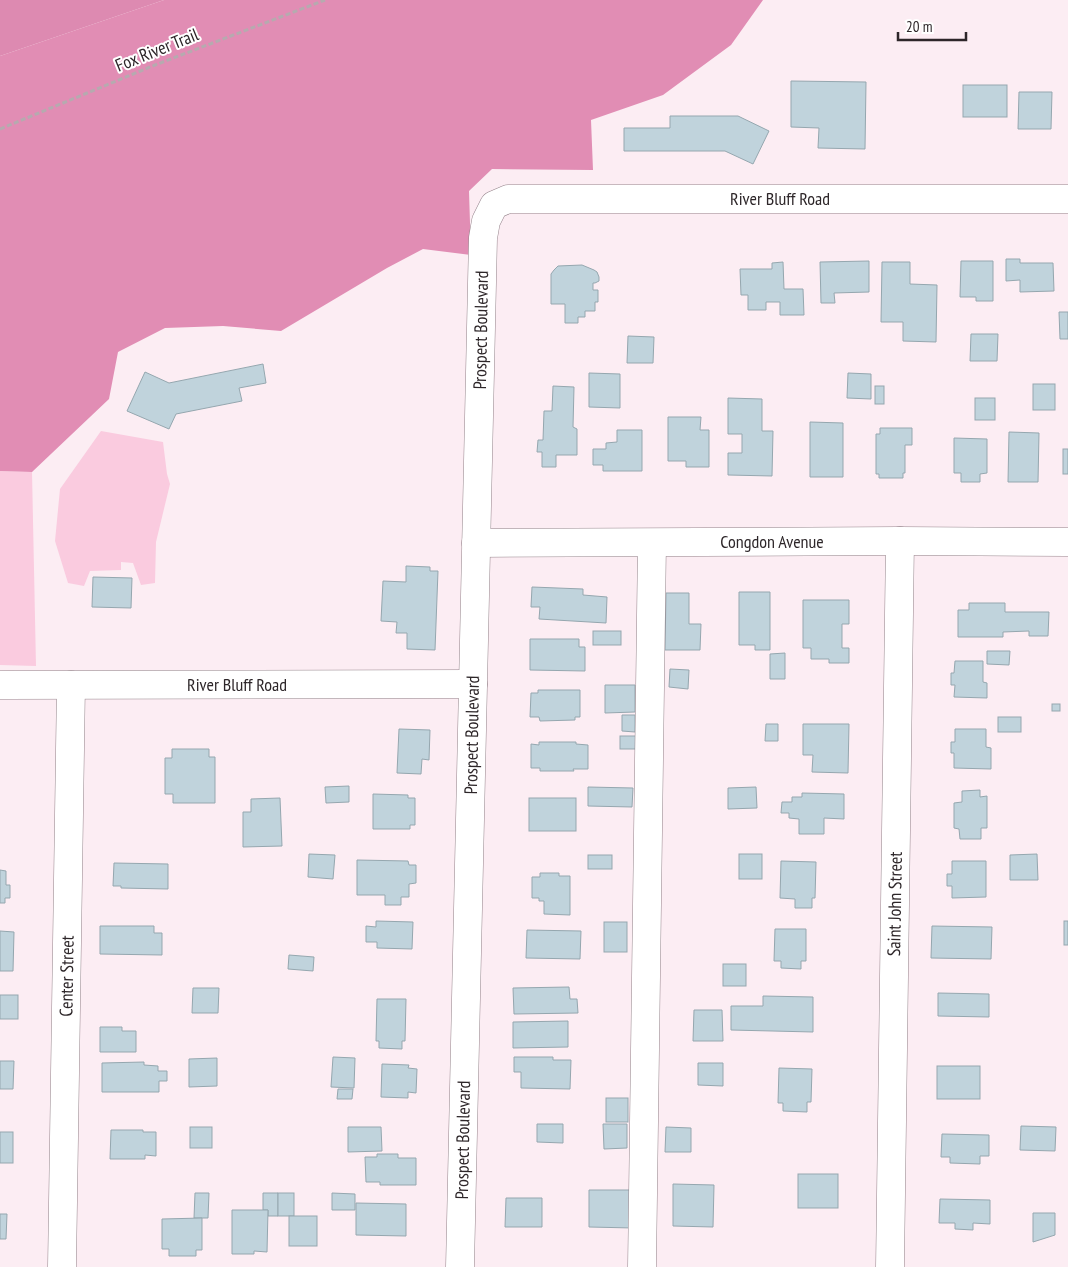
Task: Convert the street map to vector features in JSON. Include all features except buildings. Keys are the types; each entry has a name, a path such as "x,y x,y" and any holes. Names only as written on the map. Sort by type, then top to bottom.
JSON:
{"street":[{"name":"River Bluff Road","path":"494,206 508,198 1068,199"},
{"name":"Prospect Boulevard","path":"460,1267 483,238 486,221 494,206"},
{"name":"Saint John Street","path":"890,1267 900,541"},
{"path":"642,1267 652,542"},
{"name":"Congdon Avenue","path":"476,543 1068,542"},
{"name":"Center Street","path":"62,1267 70,684"},
{"name":"River Bluff Road","path":"0,685 473,684"}],"path":[{"name":"Fox River Trail","path":"0,129 155,65 325,0"}],"shaded area":[{"path":"0,0 164,0 0,56"},
{"path":"164,0 763,0 731,45 663,95 591,120 593,170 492,169 469,191 471,255 423,249 387,268 281,331 223,326 165,328 118,352 109,399 32,472 0,471 0,56"},
{"path":"101,431 163,442 170,484 156,542 155,583 141,585 133,563 121,562 121,570 90,571 84,586 68,583 55,541 60,489"},
{"path":"0,471 32,472 36,666 0,665"}]}
